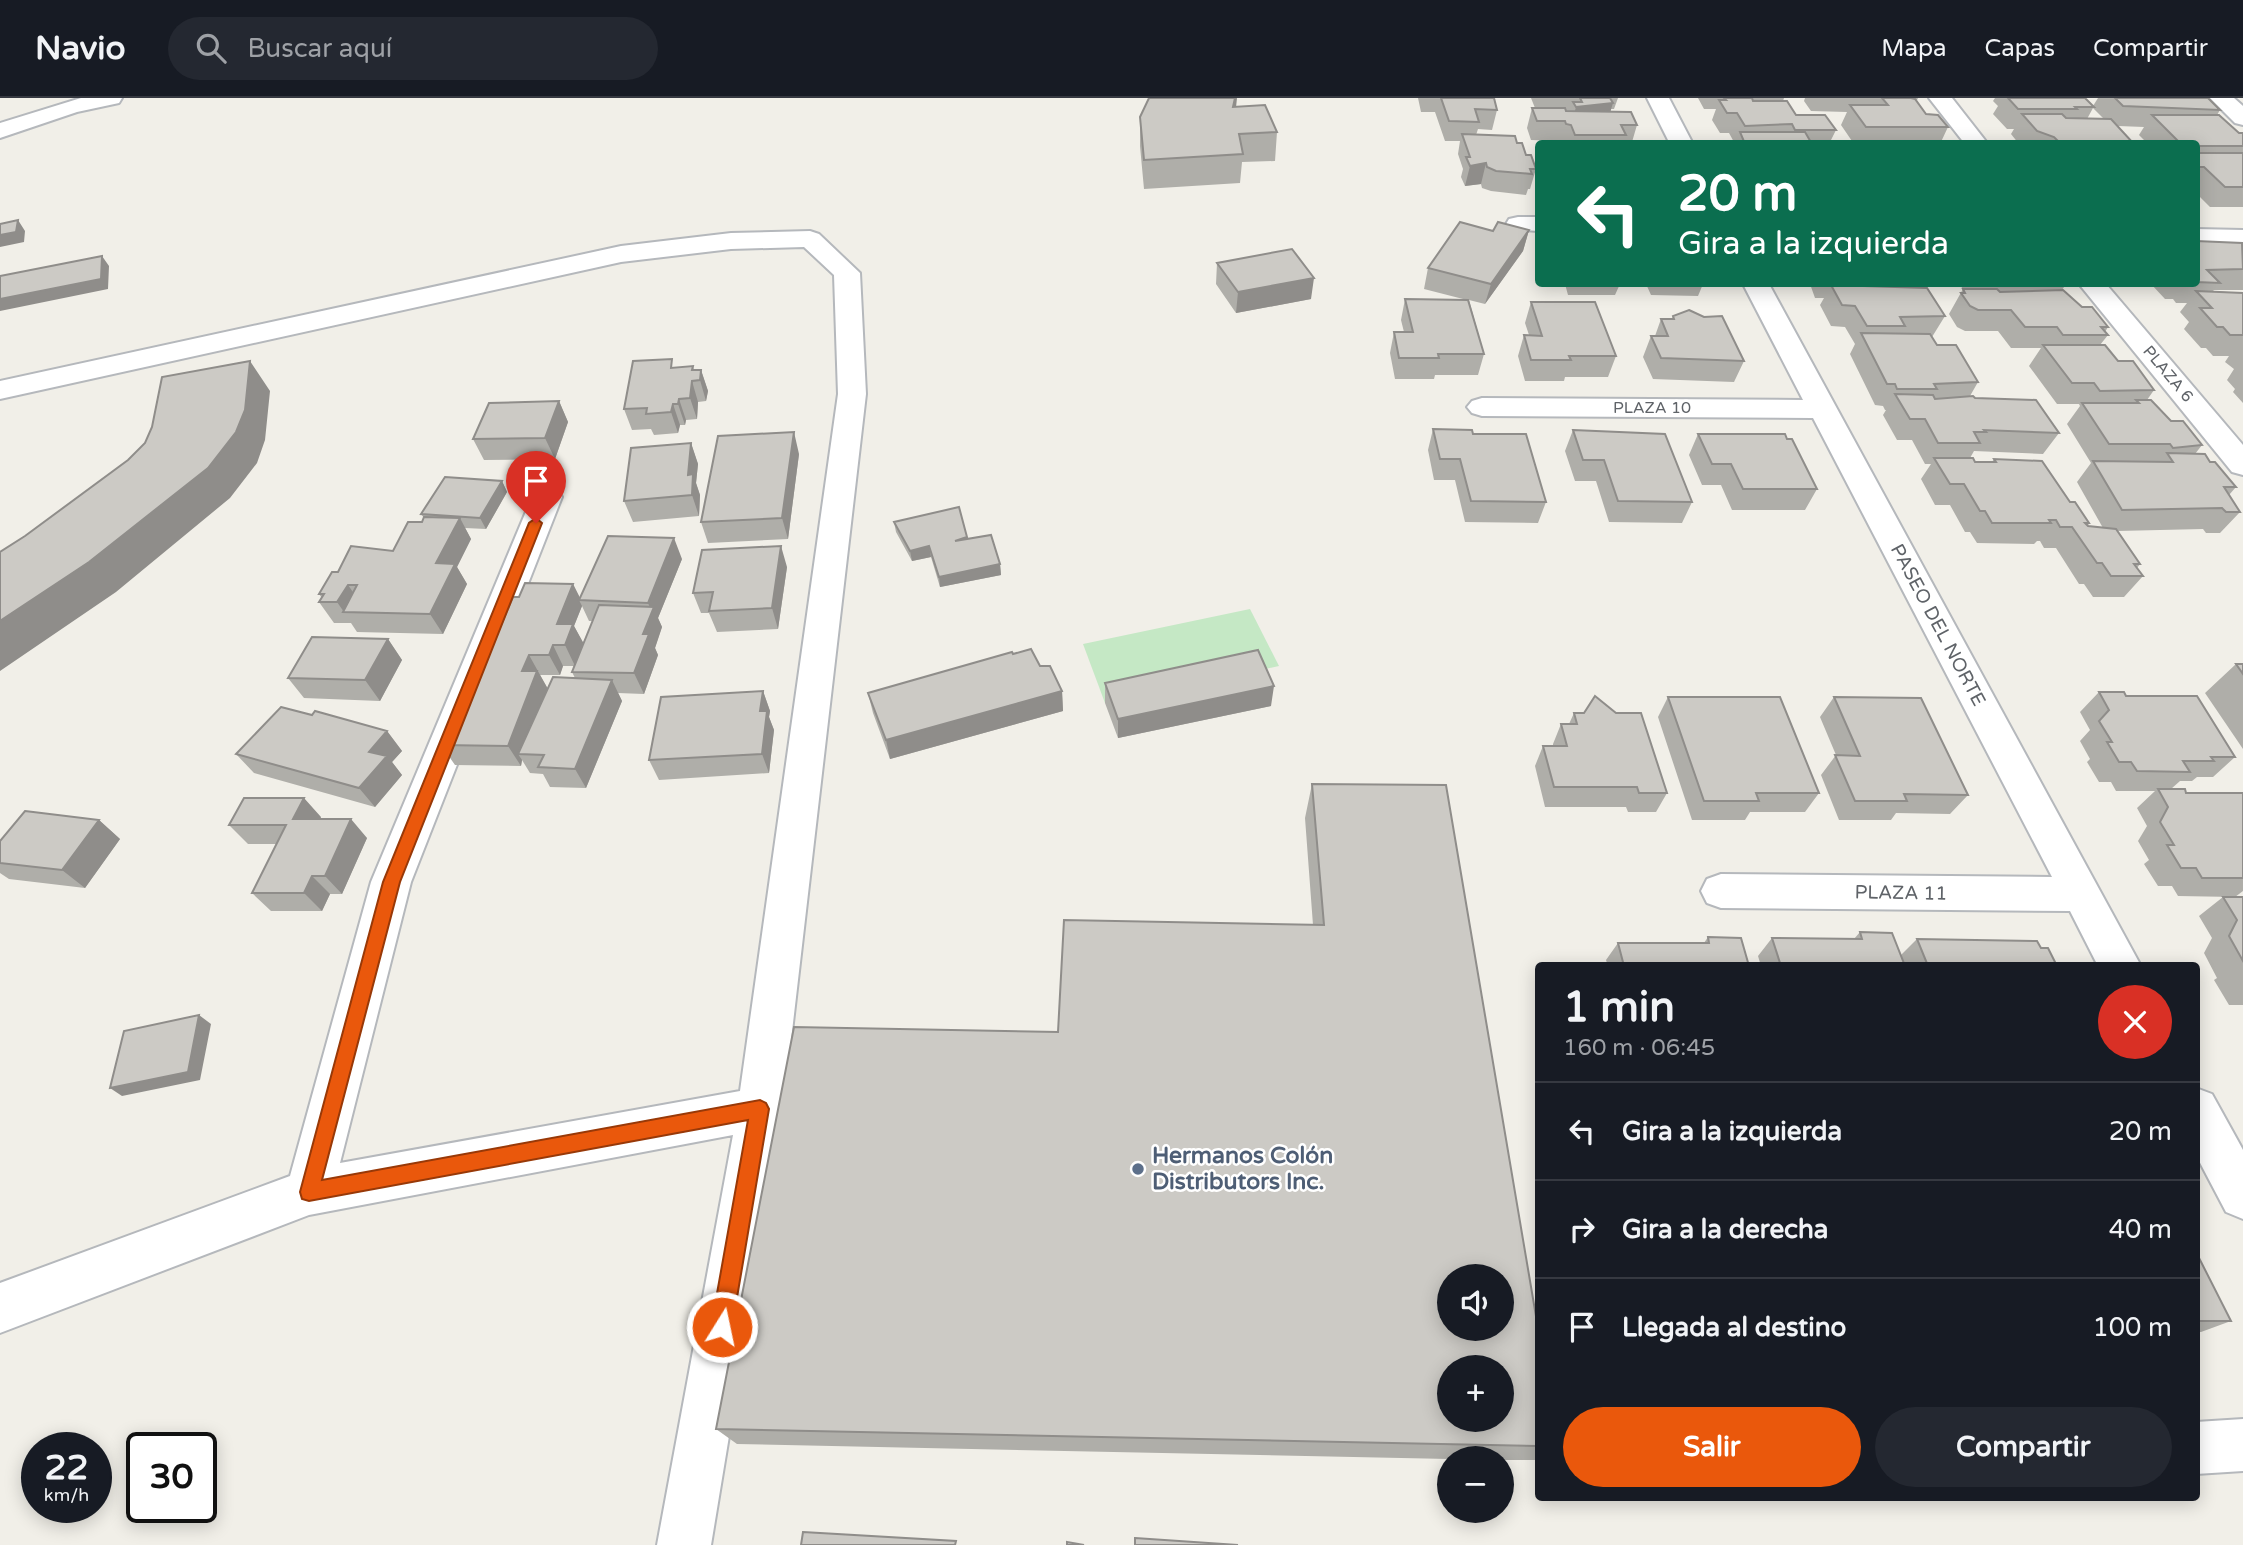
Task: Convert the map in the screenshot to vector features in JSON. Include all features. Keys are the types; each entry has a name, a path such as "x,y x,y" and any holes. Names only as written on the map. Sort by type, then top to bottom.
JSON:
{"street":[{"path":"0,131 71,107 111,98"},
{"path":"1658,98 1680,140"},
{"path":"1940,98 1975,140"},
{"path":"2221,98 2243,118"},
{"path":"2200,237 2243,238"},
{"path":"0,390 621,254 731,242 810,239 847,273 852,394 760,1109 684,1545"},
{"name":"PASEO DEL NORTE","path":"1758,287 2118,962"},
{"name":"PLAZA 6","path":"2095,287 2243,465"},
{"name":"PLAZA 10","path":"1482,407 1823,409"},
{"path":"309,1192 391,882 546,497"},
{"name":"PLAZA 11","path":"1721,891 2082,894"},
{"path":"0,1308 309,1192 760,1109"},
{"path":"2200,1116 2243,1196"},
{"path":"2200,1448 2243,1445"}],"green space":[{"path":"1250,609 1279,666 1105,703 1083,644"}],"building":[{"path":"1149,98 1235,98 1233,107 1265,105 1277,132 1239,134 1243,154 1144,160 1140,117"},
{"path":"1441,98 1494,98 1497,110 1475,109 1479,122 1449,121"},
{"path":"1580,98 1610,98 1613,103 1576,107 1573,102 1582,102"},
{"path":"1724,98 1787,101 1796,115 1825,115 1836,130 1795,130 1792,124 1745,126 1737,113 1727,113 1719,100 1726,100"},
{"path":"1882,98 1915,99 1926,114 1938,115 1948,127 1866,127 1850,105 1888,105"},
{"path":"2008,98 2085,98 2094,107 2018,109"},
{"path":"2115,98 2208,98 2220,110 2123,106"},
{"path":"1532,108 1631,112 1637,125 1621,125 1626,135 1575,135 1571,125 1565,121 1537,121"},
{"path":"2022,114 2062,114 2066,118 2111,119 2130,140 2057,140 2037,131"},
{"path":"2152,115 2219,115 2239,133 2243,133 2243,146 2200,146 2200,140 2177,140"},
{"path":"1740,132 1805,132 1810,140 1743,140"},
{"path":"1462,134 1515,136 1517,143 1522,143 1526,155 1531,155 1535,169 1530,169 1532,174 1496,171 1487,167 1486,163 1470,166 1466,157 1470,157"},
{"path":"2200,153 2243,153 2243,187 2225,187 2204,167 2200,167"},
{"path":"18,220 16,232 0,235 0,224"},
{"path":"1460,222 1493,231 1498,222 1529,230 1491,284 1428,268"},
{"path":"2200,241 2242,243 2243,269 2207,270 2220,283 2200,282"},
{"path":"1292,249 1314,278 1238,292 1217,263"},
{"path":"102,256 101,279 0,299 0,276"},
{"path":"1832,287 1927,288 1945,316 1900,317 1905,326 1867,326 1855,306 1842,305"},
{"path":"1963,289 1997,289 2000,292 2063,290 2082,307 2092,307 2108,327 2101,327 2108,335 2063,335 2057,327 2025,327 2011,310 1978,310 1970,306 1961,293 1965,293"},
{"path":"2196,291 2243,293 2243,335 2230,335 2223,327 2217,327 2200,308 2212,308"},
{"path":"1405,299 1468,300 1484,354 1438,354 1439,358 1399,358 1394,332 1413,332"},
{"path":"1531,302 1595,302 1616,356 1569,356 1571,360 1531,360 1524,335 1542,336"},
{"path":"1689,310 1704,317 1722,316 1744,361 1661,358 1651,336 1668,336 1661,319 1674,319 1673,316"},
{"path":"1861,333 1930,334 1937,345 1956,345 1978,382 1934,384 1937,389 1897,389 1895,384 1887,384"},
{"path":"2043,345 2105,345 2118,361 2133,361 2154,390 2100,391 2094,383 2072,383"},
{"path":"672,359 671,368 693,366 692,370 701,370 700,380 692,381 690,398 679,399 678,404 673,404 671,412 646,414 647,408 624,409 633,361"},
{"path":"250,361 245,410 236,432 208,468 89,562 0,621 0,552 128,460 145,443 152,427 162,377"},
{"path":"1895,394 1933,395 1935,399 1973,396 2036,400 2059,433 1984,430 1986,432 1974,432 1980,443 1938,443 1925,419 1910,419"},
{"path":"2136,400 2151,400 2171,421 2183,421 2202,445 2173,448 2170,444 2109,444 2082,403 2139,403"},
{"path":"559,401 545,438 473,439 489,403"},
{"path":"1433,429 1472,430 1473,434 1526,434 1546,502 1471,501 1460,459 1440,459"},
{"path":"1573,430 1665,434 1692,502 1618,501 1604,460 1583,460"},
{"path":"794,432 782,518 701,522 718,436"},
{"path":"1698,434 1785,434 1787,439 1792,439 1817,489 1743,489 1731,464 1712,464"},
{"path":"691,443 688,475 693,474 692,495 624,501 631,448"},
{"path":"2167,453 2205,454 2210,462 2215,462 2236,487 2224,487 2240,512 2226,512 2222,508 2122,510 2093,461 2173,462"},
{"path":"1934,458 1973,458 1975,462 1996,462 1994,459 2042,461 2070,502 2075,502 2089,523 2085,523 2088,526 2116,529 2140,564 2134,564 2143,576 2111,576 2102,563 2097,563 2072,527 2060,527 2056,520 2049,520 2051,523 1992,523 1985,511 1980,511 1964,484 1950,484"},
{"path":"445,477 502,481 480,518 421,514"},
{"path":"959,507 967,537 955,541 991,535 1000,564 939,577 929,546 910,551 894,522"},
{"path":"424,517 460,518 436,563 455,564 430,614 343,612 357,585 348,585 337,602 319,602 324,594 319,594 332,572 338,572 351,546 393,551 408,522 422,522"},
{"path":"608,536 674,538 648,603 579,600"},
{"path":"781,546 772,608 709,611 713,592 693,593 702,550"},
{"path":"525,583 573,584 557,624 573,624 565,645 553,645 549,655 529,655 522,671 537,671 508,746 441,745 474,670 482,670 513,597 519,597"},
{"path":"599,605 654,607 643,634 649,634 634,673 572,672"},
{"path":"312,637 388,639 365,680 288,678"},
{"path":"1031,649 1040,666 1050,666 1062,691 886,740 868,693"},
{"path":"1258,650 1274,686 1118,719 1105,683"},
{"path":"2236,664 2243,664 2243,674"},
{"path":"553,677 612,680 575,769 538,767 544,755 518,754"},
{"path":"763,691 760,711 767,711 762,754 649,760 661,697"},
{"path":"2099,692 2124,692 2126,696 2197,696 2235,757 2211,757 2214,761 2183,761 2190,772 2137,771 2131,762 2119,762 2107,742 2112,742 2099,721 2109,710"},
{"path":"1595,696 1616,713 1641,713 1667,793 1639,793 1637,787 1554,787 1543,746 1567,746 1561,724 1577,724 1574,713 1584,713"},
{"path":"1668,697 1780,697 1819,793 1756,793 1759,801 1704,801"},
{"path":"1834,697 1921,698 1968,795 1904,794 1907,801 1855,801 1835,755 1860,756"},
{"path":"281,707 312,715 315,711 387,731 369,752 387,756 359,788 236,754"},
{"name":"Hermanos Colón Distributors Inc.","path":"1312,784 1446,785 1535,1310 1535,1446 716,1429 794,1027 1058,1032 1064,920 1324,925"},
{"path":"2158,789 2185,789 2186,793 2243,793 2243,878 2202,878 2196,868 2181,868 2167,845 2174,845 2160,822 2168,807"},
{"path":"244,798 304,798 293,819 351,819 325,876 312,876 304,893 252,893 286,825 229,825"},
{"path":"25,811 99,820 62,870 0,863 0,841"},
{"path":"2223,897 2243,897 2243,961 2229,936 2237,920"},
{"path":"1860,932 1892,933 1903,962 1780,962 1772,938 1862,939"},
{"path":"1708,937 1741,938 1748,962 1623,962 1618,943 1709,943"},
{"path":"1917,939 2037,941 2041,948 2048,948 2055,962 1926,962"},
{"path":"199,1015 188,1072 110,1088 124,1031"},
{"path":"2200,1260 2231,1321 2200,1321"},
{"path":"803,1532 956,1541 955,1545 801,1545"},
{"path":"1135,1538 1238,1545 1135,1545"}],"place":[{"name":"Hermanos Colón Distributors Inc.","path":"1138,1169"}],"route":[{"path":"536,523 391,882 309,1192 760,1109 722,1327"}]}
